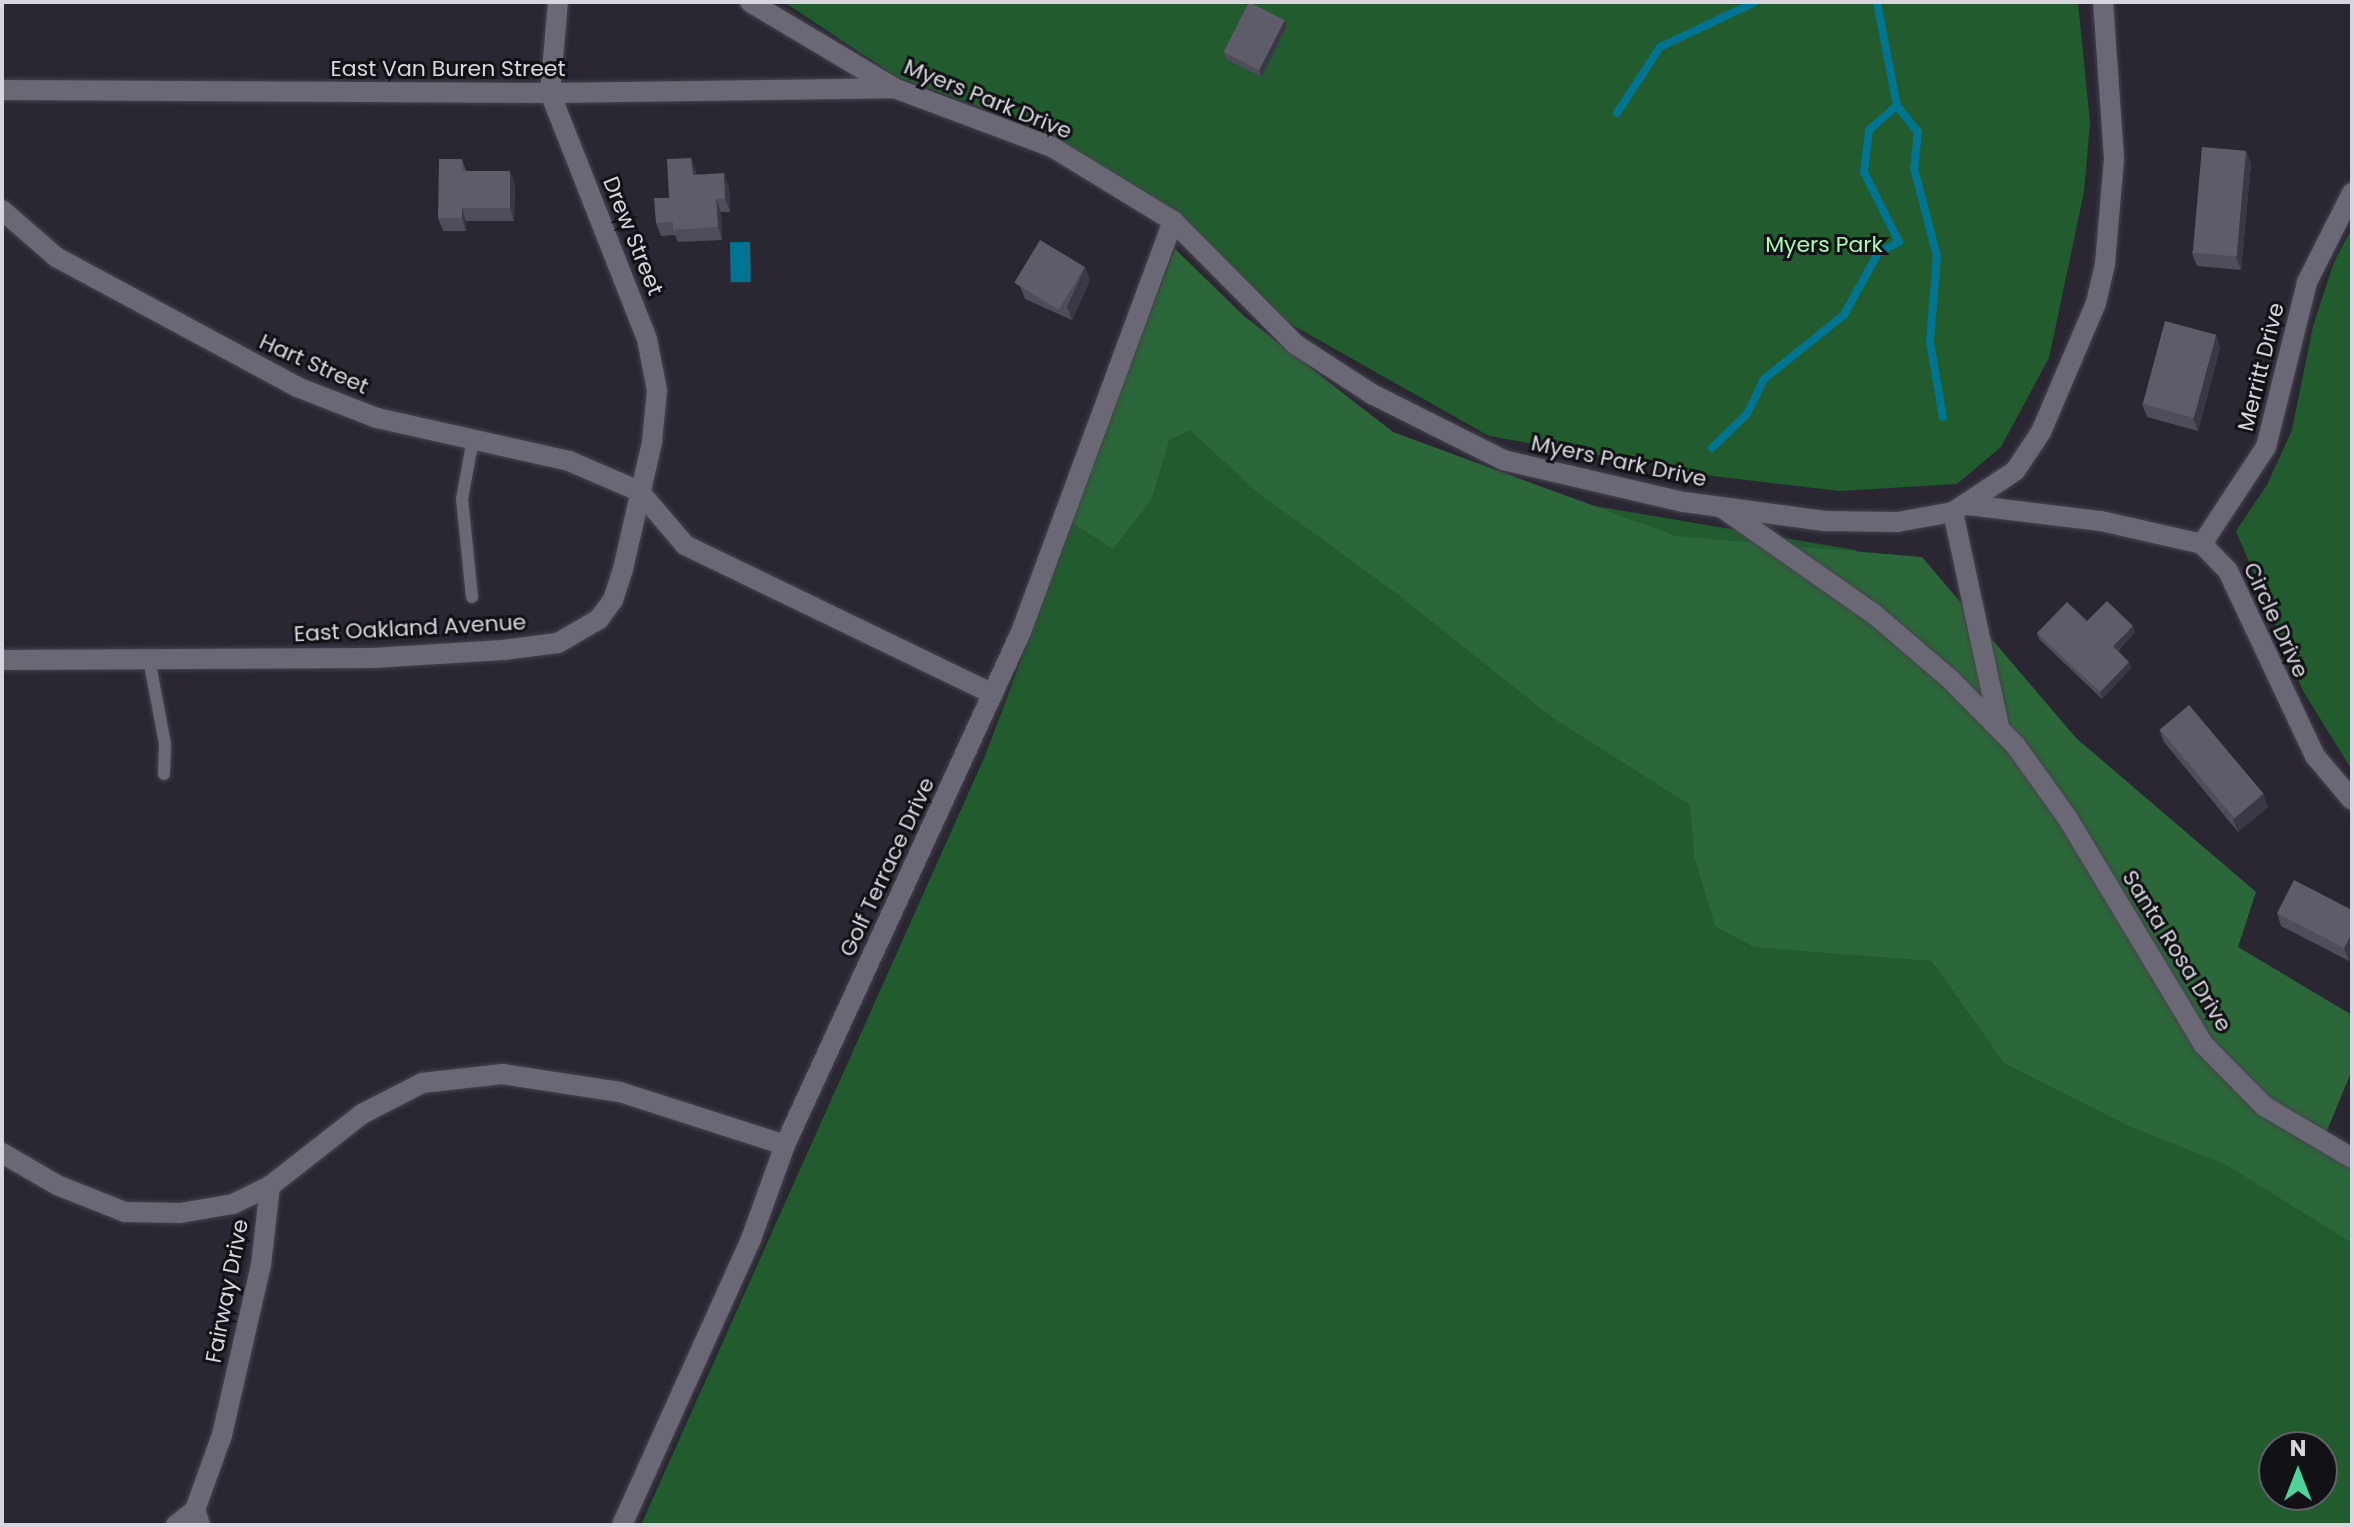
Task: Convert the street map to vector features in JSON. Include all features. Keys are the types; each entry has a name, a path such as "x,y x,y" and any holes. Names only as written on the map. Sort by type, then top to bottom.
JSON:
{"street":[{"name":"Drew Street","path":"558,2 550,93 647,339 657,390 652,442 639,491"},
{"name":"Myers Park Drive","path":"762,5 894,88 1052,147 1173,221 1295,344 1372,394 1503,460 1721,507 1825,521 1897,522 1961,508 2015,471 2041,432 2096,303 2105,264 2114,158 2103,2"},
{"name":"East Van Buren Street","path":"2,90 550,93 894,88"},
{"name":"Merritt Drive","path":"2202,544 2266,447 2307,282 2352,193"},
{"name":"Hart Street","path":"2,210 56,257 297,387 377,418 569,461 639,491"},
{"name":"Golf Terrace Drive","path":"622,1525 751,1239 785,1145 993,694 1173,221"},
{"name":"East Oakland Avenue","path":"2,660 373,658 558,643 584,631 613,600 639,491"},
{"path":"639,491 685,545 993,694"},
{"name":"Santa Rosa Drive","path":"1721,507 1874,614 1951,680 2000,730 2068,819 2204,1045 2264,1106 2352,1158"},
{"name":"Circle Drive","path":"1961,508 2101,521 2182,535 2202,544 2228,571 2315,756 2352,800"},
{"name":"Santa Rosa Drive","path":"1961,508 2000,730"},
{"path":"2,1153 57,1185 125,1212 180,1213 233,1204 270,1186 396,1094 466,1074 548,1079 620,1092 785,1145"},
{"name":"Fairway Drive","path":"197,1518 222,1435 254,1296 270,1186"},
{"path":"176,1525 197,1518"}],"lane":[{"path":"472,597 462,499 473,439"},
{"path":"149,659 165,744 164,774"}],"green space":[{"name":"Myers Park","path":"784,2 2078,2 2090,122 2084,192 2049,358 2001,447 1957,484 1840,491 1713,476 1489,436 1287,322 1201,236 1131,186 1032,126 897,77"},
{"path":"2352,228 2352,770 2303,691 2236,531 2267,485 2292,430 2313,326 2334,262"},
{"path":"1175,249 1244,316 1393,432 1676,536 1922,557 2076,738 2256,892 2238,947 2352,1015 2352,1070 2319,1150 2352,1168 2352,1243 2225,1164 2129,1126 2004,1063 1932,961 1754,947 1715,926 1694,855 1690,805 1553,718 1396,593 1257,492 1190,430 1169,440 1152,499 1113,549 1069,521"},
{"path":"1171,263 1374,431 1594,506 1856,550 1969,756 2302,1152 2352,1177 2352,1525 641,1525 985,756"}],"water":[{"path":"730,242 750,242 751,282 731,282"}],"building":[{"path":"1249,2 1285,20 1259,70 1224,52"},
{"path":"2202,147 2246,151 2237,256 2193,253"},
{"path":"691,158 693,175 724,173 725,199 716,199 718,227 673,230 673,222 656,223 654,198 669,198 667,159"},
{"path":"439,159 462,159 462,171 510,171 510,208 462,208 462,218 438,218"},
{"path":"1040,240 1085,267 1059,310 1014,283"},
{"path":"2165,321 2216,335 2194,418 2143,404"},
{"path":"2107,601 2133,626 2113,646 2129,662 2100,692 2037,633 2067,602 2087,621"},
{"path":"2189,705 2264,794 2234,818 2160,729"},
{"path":"2294,880 2352,910 2352,933 2344,948 2277,913"}],"waterway":[{"path":"1617,113 1660,47 1755,2"},
{"path":"1877,2 1897,106 1918,132 1914,168 1937,256 1930,342 1943,417"},
{"path":"1712,448 1747,414 1764,379 1844,315 1878,253 1899,242 1864,172 1869,130 1897,106"}]}
